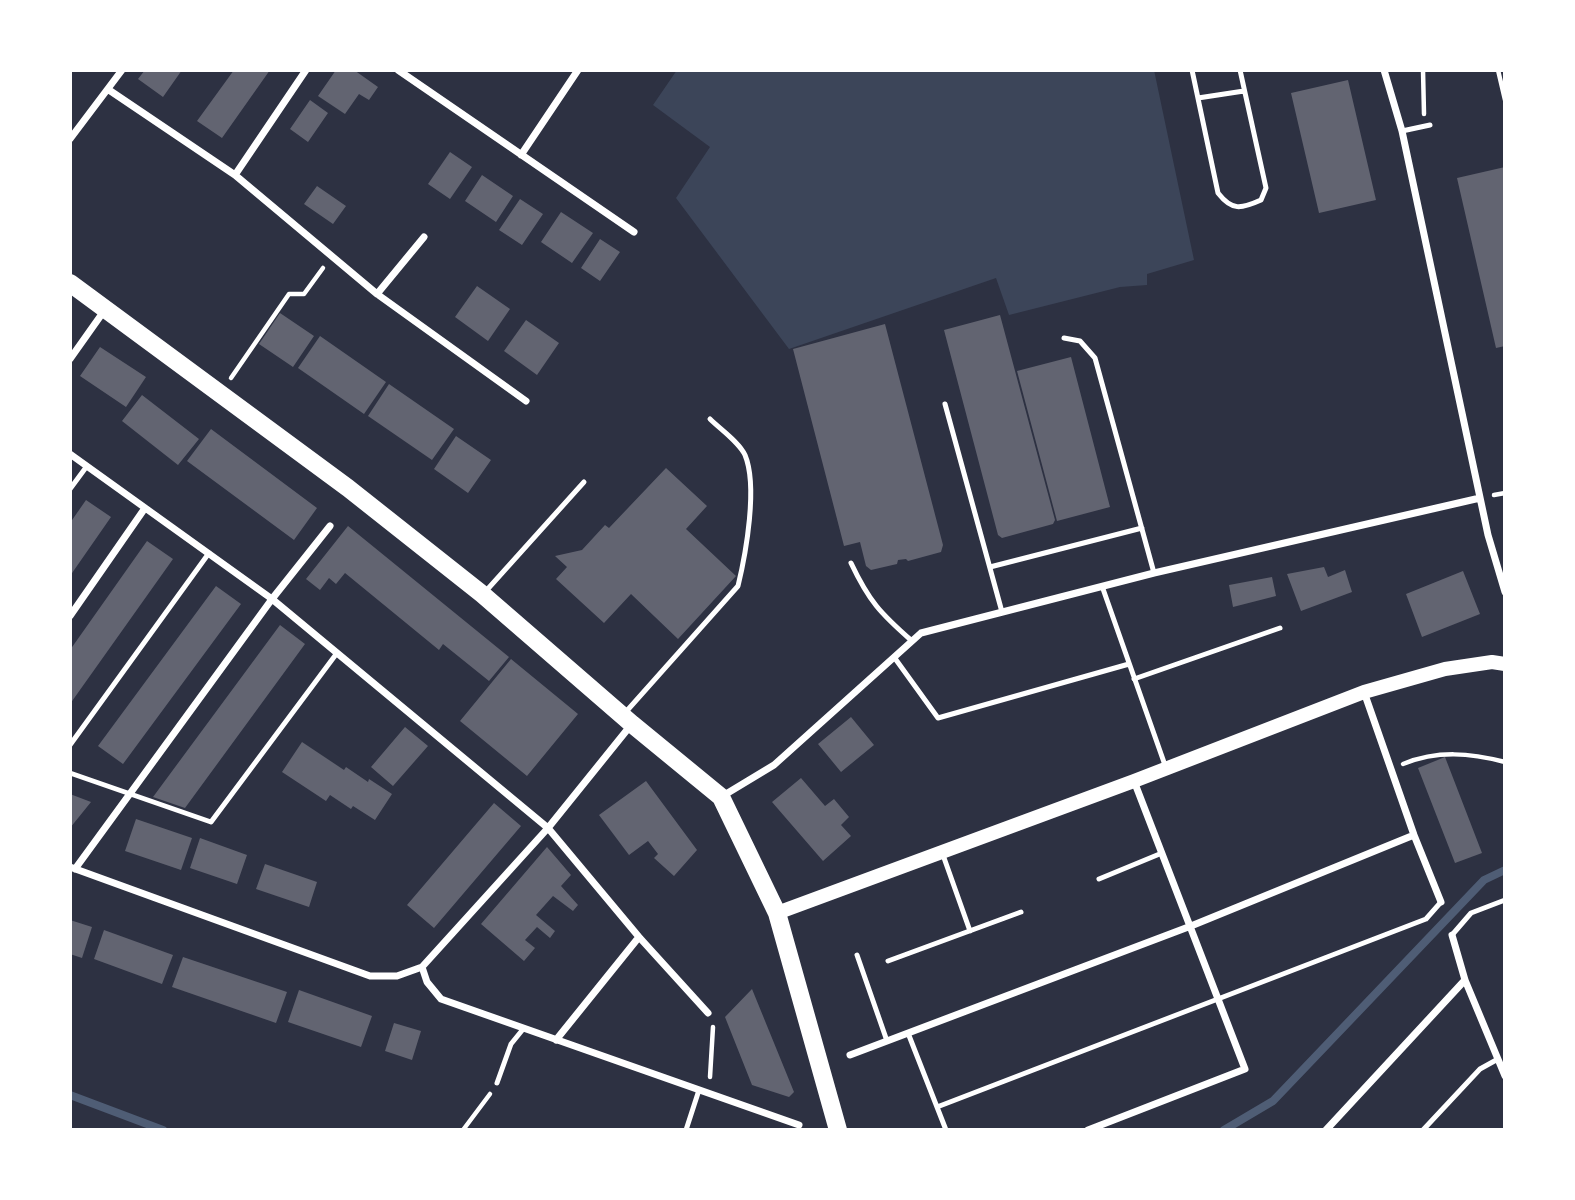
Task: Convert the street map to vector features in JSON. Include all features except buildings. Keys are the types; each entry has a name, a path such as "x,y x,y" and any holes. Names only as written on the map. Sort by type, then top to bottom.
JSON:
{"highway":[{"path":"70,283 348,488 482,594 627,720 721,797 777,912 838,1130"}],"main road":[{"path":"777,912 1134,781 1364,692 1445,669 1492,662 1505,664"}],"street":[{"path":"70,139 122,70"},
{"path":"235,175 306,70"},
{"path":"398,70 634,232"},
{"path":"521,155 578,70"},
{"path":"1384,70 1402,131 1488,535 1505,592"},
{"path":"109,90 235,175 377,294 526,401"},
{"path":"377,294 424,237"},
{"path":"70,359 106,308"},
{"path":"70,454 272,599 548,828 639,937 708,1013"},
{"path":"721,797 774,765 921,633 1154,573 1480,498"},
{"path":"70,616 145,508"},
{"path":"330,526 272,599 72,868 370,976 397,976 422,967 548,828 627,720"},
{"path":"1364,692 1414,835 1441,902"},
{"path":"1088,1130 1245,1069 1134,781"},
{"path":"850,1055 1191,926 1414,835"},
{"path":"1452,936 1465,979 1505,1076"},
{"path":"556,1040 639,937"},
{"path":"422,967 427,982 441,999 799,1125"},
{"path":"1326,1130 1465,979"}],"lane":[{"path":"1192,70 1218,193 1226,204 1236,207 1251,205 1261,200 1266,188 1240,70"},
{"path":"1198,98 1244,91"},
{"path":"1402,131 1427,125"},
{"path":"1064,338 1080,341 1095,358 1154,573"},
{"path":"945,404 1002,612"},
{"path":"627,720 738,586 744,561 751,481 744,453 710,419"},
{"path":"70,489 86,466"},
{"path":"482,594 584,482"},
{"path":"990,567 1142,528"},
{"path":"70,746 209,553"},
{"path":"851,563 866,594 882,614 912,641"},
{"path":"1102,586 1166,768"},
{"path":"1134,679 1280,628"},
{"path":"70,773 211,822 337,653"},
{"path":"894,657 938,718 1129,664"},
{"path":"942,852 970,931"},
{"path":"1100,879 1162,853"},
{"path":"1452,936 1471,913 1505,900"},
{"path":"937,1107 1426,919 1441,902"},
{"path":"888,961 1021,912"},
{"path":"857,955 887,1041"},
{"path":"497,1083 511,1044 524,1028"},
{"path":"908,1033 946,1130"},
{"path":"1423,1130 1480,1069 1498,1059"},
{"path":"686,1130 699,1090"}],"path":[{"path":"1423,70 1427,125"},
{"path":"1499,70 1505,100"},
{"path":"220,393 289,294 304,294 332,256"},
{"path":"1391,769 1443,753 1473,754 1505,762"},
{"path":"708,1013 713,1023 709,1093"},
{"path":"463,1130 497,1083"}],"shaded area":[{"path":"677,70 1154,70 1194,260 1147,274 1147,285 1120,287 1009,315 996,278 789,349 676,198 710,147 653,105"}],"waterway":[{"path":"1224,1130 1273,1101 1484,880 1505,870"},
{"path":"70,1095 163,1130"}]}
